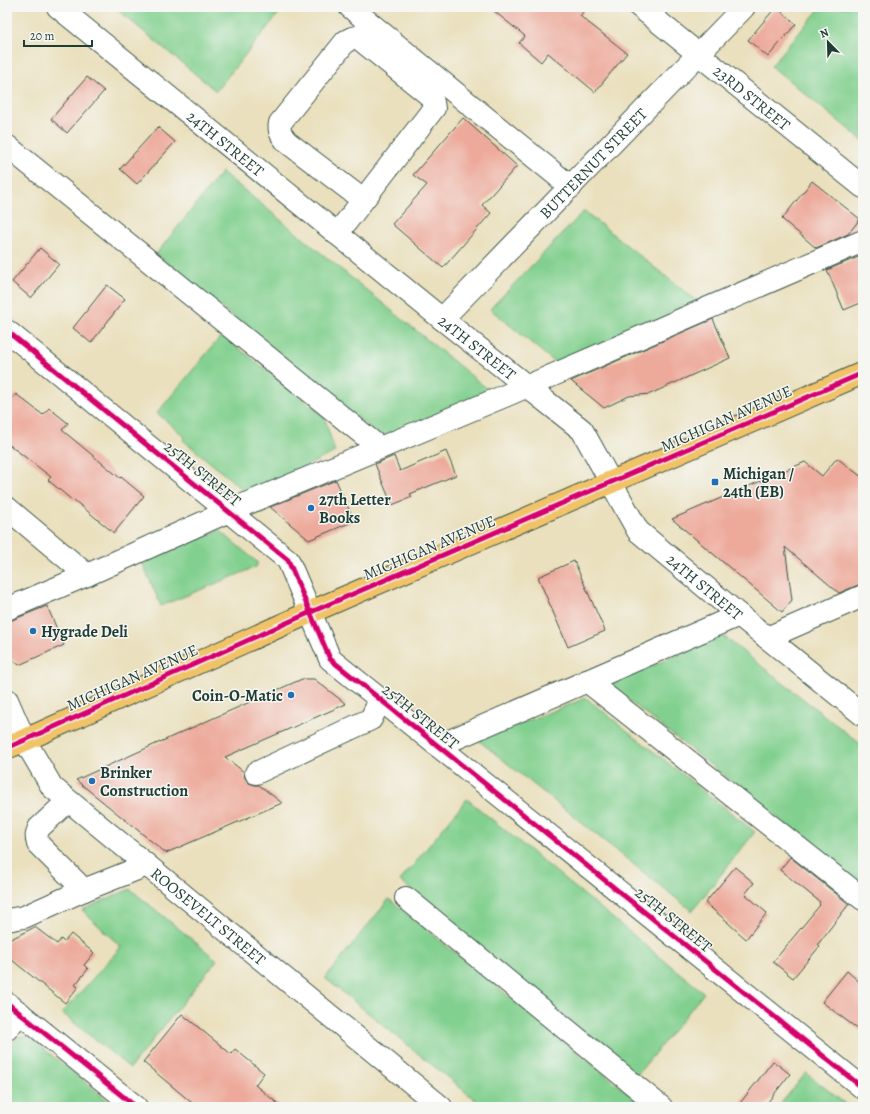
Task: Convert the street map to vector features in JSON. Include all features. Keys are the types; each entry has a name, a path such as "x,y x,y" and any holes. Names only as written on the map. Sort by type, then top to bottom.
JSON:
{"main road":[{"name":"MICHIGAN AVENUE","path":"16,744 311,612 863,373"}],"street":[{"name":"24TH STREET","path":"58,7 442,319 582,430 638,531 863,715"},
{"path":"350,7 571,187"},
{"name":"23RD STREET","path":"640,7 863,187"},
{"name":"BUTTERNUT STREET","path":"442,319 744,7"},
{"path":"337,234 434,108 433,102 429,95 356,37 346,41 280,124 279,128 281,135 287,142 363,200"},
{"path":"7,146 380,448"},
{"path":"7,609 87,576 229,511 527,386 863,241"},
{"name":"25TH STREET","path":"7,331 288,560 330,659 863,1088"},
{"path":"7,508 87,576"},
{"path":"767,638 863,596"},
{"path":"438,746 739,615"},
{"path":"587,681 863,899"},
{"name":"ROOSEVELT STREET","path":"7,700 16,744 52,788 441,1107"},
{"path":"256,773 371,719 380,700"},
{"path":"68,801 39,828 36,838 38,844 84,890"},
{"path":"7,920 24,917 84,890 147,865"},
{"path":"406,898 661,1107"},
{"path":"11,1015 136,1107"}],"green space":[{"path":"114,7 284,7 216,91"},
{"path":"821,7 863,7 863,141 771,66"},
{"path":"222,172 490,391 382,438 156,254"},
{"path":"584,211 699,303 558,365 490,309"},
{"path":"222,335 324,416 335,452 248,494 183,440 185,437 157,413"},
{"path":"219,530 257,562 256,567 161,606 142,562"},
{"path":"722,635 863,746 863,885 609,685"},
{"path":"586,698 755,832 692,911 478,740"},
{"path":"467,799 704,993 637,1075 400,881"},
{"path":"130,889 217,960 130,1068 62,1013 121,947 82,910"},
{"path":"389,899 645,1107 484,1107 325,978"},
{"path":"21,1036 29,1037 116,1107 7,1107 7,1049 17,1038"},
{"path":"806,1073 849,1107 778,1107"}],"building":[{"path":"489,7 587,7 580,16 627,53 595,92 548,53 541,62 519,43 525,36"},
{"path":"776,7 796,24 768,57 748,40"},
{"path":"87,77 104,91 67,133 51,119"},
{"path":"463,118 517,166 482,205 491,213 443,268 392,224 427,185 413,175"},
{"path":"158,127 175,142 137,184 120,169"},
{"path":"812,181 860,219 848,234 816,248 782,219"},
{"path":"40,248 59,264 31,298 12,282"},
{"path":"863,255 863,302 844,310 827,270"},
{"path":"107,285 125,299 91,343 73,328"},
{"path":"713,319 730,358 650,394 629,396 604,408 571,381"},
{"path":"16,394 43,415 49,408 68,423 62,430 144,496 114,533 48,480 51,477 7,443 7,405"},
{"path":"446,451 456,475 410,494 412,497 392,505 375,464 394,456 400,471"},
{"path":"837,458 863,478 863,584 839,593 785,547 792,600 782,612 672,519 805,462 822,476"},
{"name":"27th Letter Books","path":"336,480 354,521 309,540 270,507"},
{"path":"574,561 605,631 568,647 538,577"},
{"path":"47,606 64,645 19,665 7,655 7,621"},
{"path":"302,679 314,679 346,704 225,757 244,772 245,778 249,783 259,785 282,803 166,853 76,780 189,729"},
{"path":"790,857 849,904 818,944 820,946 793,978 773,962 820,905 820,902 780,870"},
{"path":"735,867 754,883 745,894 767,913 746,939 705,903"},
{"path":"35,927 57,944 61,939 64,942 71,934 94,953 84,965 88,969 75,985 78,987 65,1003 7,956 7,941"},
{"path":"847,971 863,985 863,1033 822,1002"},
{"path":"182,1014 231,1054 235,1049 264,1073 255,1085 282,1107 197,1107 143,1062"},
{"path":"773,1061 790,1074 764,1107 737,1107"}],"cycle path":[{"path":"7,331 288,560 330,659 863,1088"},
{"path":"7,748 311,612 863,373"},
{"path":"7,1003 136,1107"}],"place":[{"name":"Michigan / 24th (EB)","path":"715,482"},
{"name":"27th Letter Books","path":"311,508"},
{"name":"Hygrade Deli","path":"33,631"},
{"name":"Coin-O-Matic","path":"291,695"},
{"name":"Brinker Construction","path":"92,781"}]}
